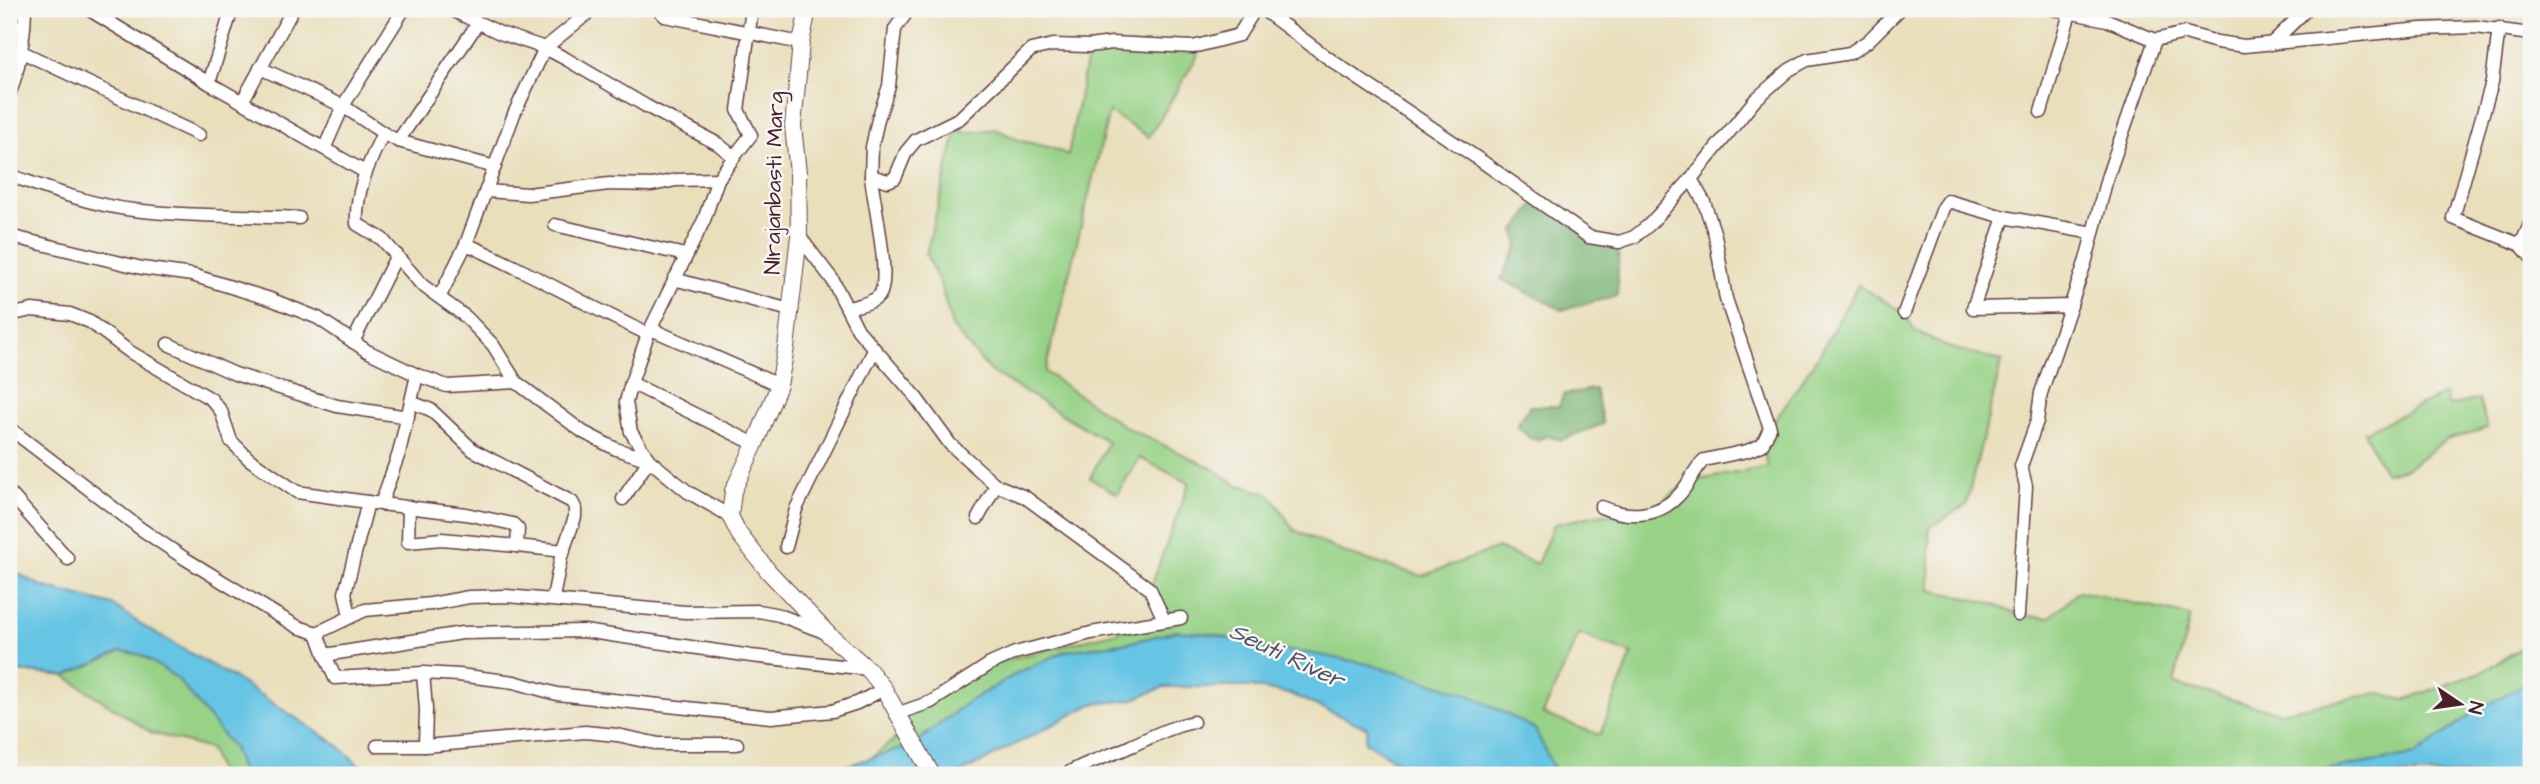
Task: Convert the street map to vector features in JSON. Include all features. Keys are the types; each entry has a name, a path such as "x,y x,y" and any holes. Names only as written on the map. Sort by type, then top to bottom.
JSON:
{"street":[{"path":"9,95 22,52 25,9"},
{"path":"88,9 209,83 365,172"},
{"path":"209,83 232,9"},
{"path":"242,102 293,9"},
{"path":"325,148 342,106 404,9"},
{"path":"450,9 478,23 545,48 718,144 734,157"},
{"path":"440,296 466,244 514,114 545,48 593,9"},
{"path":"658,9 664,16 801,43"},
{"path":"752,9 738,110 751,135 718,179 704,219 650,332 626,402 631,432 649,460 688,492 730,516 739,534 769,572 830,635 868,669 884,689 932,775"},
{"name":"NIrajanbasti Marg","path":"730,516 733,491 779,385 799,236 799,173 793,126 801,43 808,9"},
{"path":"848,308 872,302 880,294 884,281 883,256 870,176 872,147 889,86 895,29 909,9"},
{"path":"870,176 888,181 895,178 906,152 916,139 960,118 1031,50 1053,45 1089,46 1112,43 1193,47 1239,35 1255,9"},
{"path":"1262,9 1335,63 1480,160 1588,237 1619,242 1634,237 1649,225 1691,179 1755,100 1788,71 1807,60 1850,53 1868,41 1900,9"},
{"path":"2053,9 2107,20 2155,40 2185,33 2244,46 2421,29 2499,28 2531,34"},
{"path":"2271,44 2307,9"},
{"path":"2042,111 2070,13"},
{"path":"398,141 478,23"},
{"path":"9,26 24,28"},
{"path":"2499,28 2491,82 2453,218 2521,245 2531,257"},
{"path":"2018,615 2026,486 2021,466 2037,421 2041,393 2071,306 2107,178 2155,40"},
{"path":"22,52 200,135"},
{"path":"260,68 342,106 398,141 495,167"},
{"path":"383,133 365,172 356,206 357,224 382,239 422,285 467,317 493,345 516,382 583,432 616,449 649,460"},
{"path":"9,175 77,197 130,210 299,218"},
{"path":"486,191 528,194 609,184 652,185 676,180 718,179"},
{"path":"1601,507 1615,513 1634,516 1647,513 1678,496 1703,460 1747,452 1762,445 1770,428 1726,299 1715,234 1704,202 1691,179"},
{"path":"1904,313 1948,201 2004,217 2093,233"},
{"path":"2004,217 1973,308 2071,306"},
{"path":"2521,245 2531,222"},
{"path":"555,225 685,255"},
{"path":"9,236 142,268 192,275 270,299 318,318 353,342 416,375 447,386 516,382"},
{"path":"799,236 832,279 858,330 912,392 950,444 996,485 1025,497 1135,576 1150,589 1164,620"},
{"path":"466,244 508,262 596,310 779,385"},
{"path":"353,342 397,255"},
{"path":"674,279 790,310"},
{"path":"9,316 32,310 70,314 90,322 130,352 211,399 221,411 231,441 249,459 297,492 466,514 513,524 518,528 517,546"},
{"path":"168,344 236,374 337,406 408,417"},
{"path":"786,547 796,509 874,350"},
{"path":"350,616 345,593 375,503 399,453 416,375"},
{"path":"631,383 755,444"},
{"path":"411,402 431,410 473,450 572,502 575,517 553,598"},
{"path":"9,428 141,529 184,558 298,627 317,633 365,610 430,604 469,597 507,596 553,598 685,612 759,611 779,615 830,635"},
{"path":"623,499 649,460"},
{"path":"978,518 996,485"},
{"path":"9,492 68,559"},
{"path":"409,507 408,542 462,540 564,551"},
{"path":"896,714 931,702 990,664 1015,653 1091,633 1181,618"},
{"path":"325,655 462,633 584,631 751,656 868,669"},
{"path":"317,633 335,678 423,673 459,675 514,682 557,694 771,717 832,711 857,703 884,689"},
{"path":"423,673 425,746"},
{"path":"1065,775 1086,763 1131,747 1153,734 1194,722"},
{"path":"377,746 425,746 585,732 617,735 659,744 737,744"}],"green space":[{"path":"1089,46 1193,47 1198,55 1149,137 1109,112 1045,372 1127,428 1212,468 1236,484 1271,495 1294,530 1347,554 1422,576 1498,548 1537,564 1554,524 1602,514 1647,513 1688,482 1768,467 1762,445 1771,426 1819,355 1858,285 1904,313 1914,330 1947,347 2002,361 1966,505 1929,528 1931,590 1990,603 2018,615 2049,618 2079,591 2190,616 2174,684 2278,712 2378,693 2404,700 2484,671 2531,641 2531,680 2470,715 2416,755 2319,771 2310,775 1557,775 1268,649 1212,634 1177,631 1132,642 1065,651 1018,673 968,702 913,745 871,758 905,731 896,714 990,664 1164,620 1150,589 1189,483 1140,458 1117,494 1090,478 1108,442 990,371 952,327 941,286 926,254 960,118 963,133 996,129 1018,140 1052,148 1068,155","holes":["1579,634 1632,654 1600,735 1543,714"]},
{"path":"1537,201 1589,237 1619,242 1617,296 1562,310 1501,279 1518,246 1515,231"},
{"path":"1595,389 1603,424 1561,440 1547,436 1537,440 1530,438 1516,426 1530,406 1559,406 1564,394"},
{"path":"2445,394 2449,406 2479,399 2487,428 2446,440 2406,468 2385,473 2364,432"},
{"path":"122,650 141,655 177,678 233,748 243,775 220,775 210,749 152,733 65,676"}],"water":[{"path":"9,569 41,586 113,605 145,627 239,681 336,744 370,775 243,775 233,748 177,678 141,655 122,651 65,676 9,670"},
{"name":"Seuti River","path":"1177,631 1212,634 1268,649 1309,653 1368,664 1468,694 1535,729 1557,775 1452,775 1443,768 1408,768 1365,742 1368,728 1290,694 1251,687 1164,687 1131,700 1092,704 957,775 816,775 913,745 968,702 1018,673 1065,651 1132,642"},
{"path":"2531,680 2531,775 2310,775 2319,771 2416,755 2470,715"}]}
